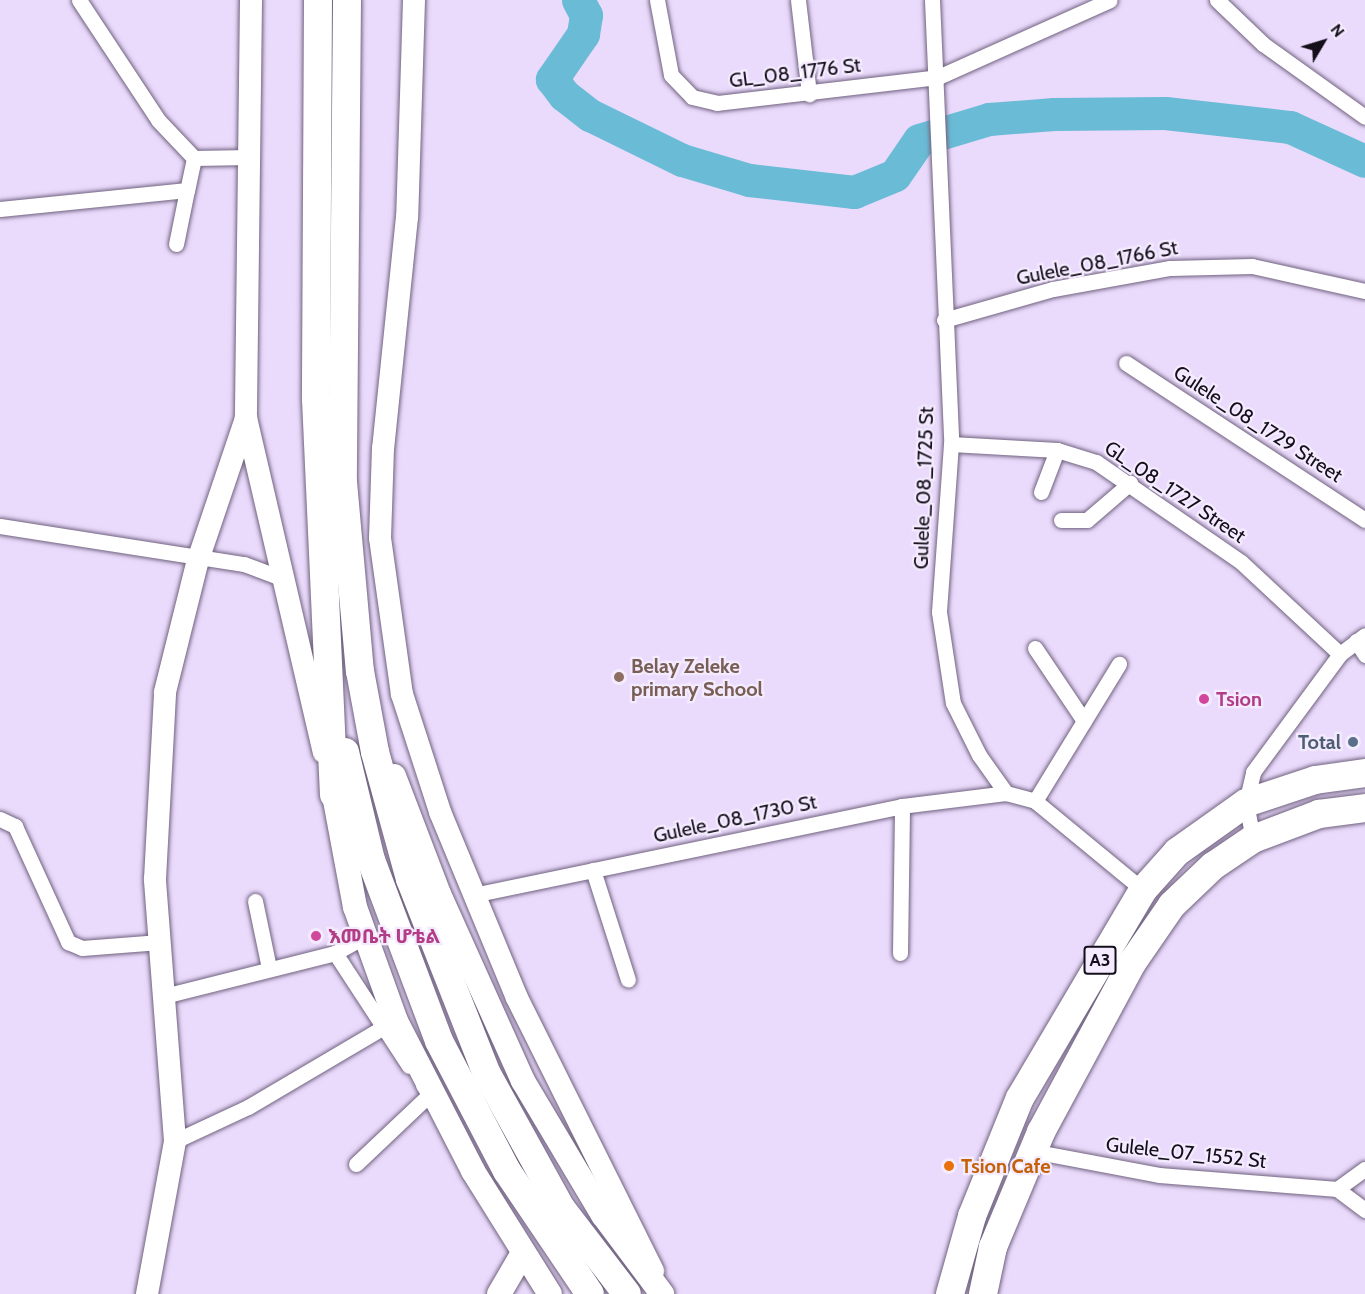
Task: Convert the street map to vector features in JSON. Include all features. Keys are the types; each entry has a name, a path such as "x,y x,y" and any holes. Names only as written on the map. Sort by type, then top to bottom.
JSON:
{"highway":[{"path":"318,0 316,244 320,575 334,795"},
{"path":"347,0 343,482 360,671 387,807 446,978 487,1074 561,1208 627,1294"},
{"path":"328,685 372,860 439,1041 507,1171 590,1294"},
{"name":"A3","path":"949,1286 1020,1098 1143,890 1177,852 1246,803 1315,780 1365,773"},
{"name":"A3","path":"983,1294 993,1247 1032,1151 1127,973 1172,905 1213,866 1253,839 1318,813 1365,808"}],"main road":[{"path":"360,671 439,894 523,1081 603,1215 663,1294"},
{"path":"334,795 364,937 430,1094 523,1253 550,1294"},
{"path":"499,1294 523,1253"}],"street":[{"path":"79,0 159,120 194,158 249,157"},
{"path":"251,0 246,418 334,795"},
{"path":"414,0 407,217 383,448 380,538 402,694 473,895 566,1099 663,1294"},
{"path":"798,0 809,94"},
{"name":"Gulele_08_1725 St","path":"932,0 938,77 935,104 936,172 951,444 939,612 953,703 979,755 1006,794"},
{"name":"GL_08_1776 St","path":"654,2 671,75 692,97 717,103 809,94 938,77 1110,0"},
{"path":"1217,0 1263,44 1365,117"},
{"path":"176,244 194,158"},
{"path":"0,208 187,190"},
{"name":"Gulele_08_1766 St","path":"944,320 1053,289 1170,268 1252,266 1365,291"},
{"name":"Gulele_08_1729 Street","path":"1126,363 1365,520"},
{"path":"147,1294 175,1141 155,879 165,692 198,560 246,418"},
{"name":"GL_08_1727 Street","path":"951,444 1057,450 1096,462 1130,483 1240,562 1340,654"},
{"path":"1041,492 1057,450"},
{"path":"1061,520 1087,520 1130,483"},
{"path":"0,526 198,560 244,564 284,579"},
{"path":"1253,839 1246,803 1253,772 1340,654 1361,638 1365,655"},
{"path":"1035,648 1084,721"},
{"path":"1035,801 1119,664"},
{"path":"1006,794 1035,801 1143,890"},
{"name":"Gulele_08_1730 St","path":"473,895 902,806 1006,794"},
{"path":"900,953 902,806"},
{"path":"0,819 15,826 68,942 82,948 160,942"},
{"path":"592,870 628,980"},
{"path":"255,901 269,968"},
{"path":"164,996 335,953 364,937"},
{"path":"335,953 382,1028 430,1094 356,1164"},
{"path":"175,1141 248,1107 382,1028"},
{"name":"Gulele_07_1552 St","path":"1032,1151 1159,1175 1337,1189"},
{"path":"1365,1169 1337,1189 1365,1210"}],"waterway":[{"path":"578,0 586,15 583,34 552,79 564,95 590,115 682,160 749,180 854,192 895,175 919,140 989,119 1054,114 1165,113 1290,127 1365,161"}],"place":[{"name":"Belay Zeleke primary School","path":"619,677"},
{"name":"Tsion","path":"1204,699"},
{"name":"Total","path":"1353,742"},
{"name":"እመቤት ሆቴል","path":"316,936"},
{"name":"Tsion Cafe","path":"949,1166"}]}
